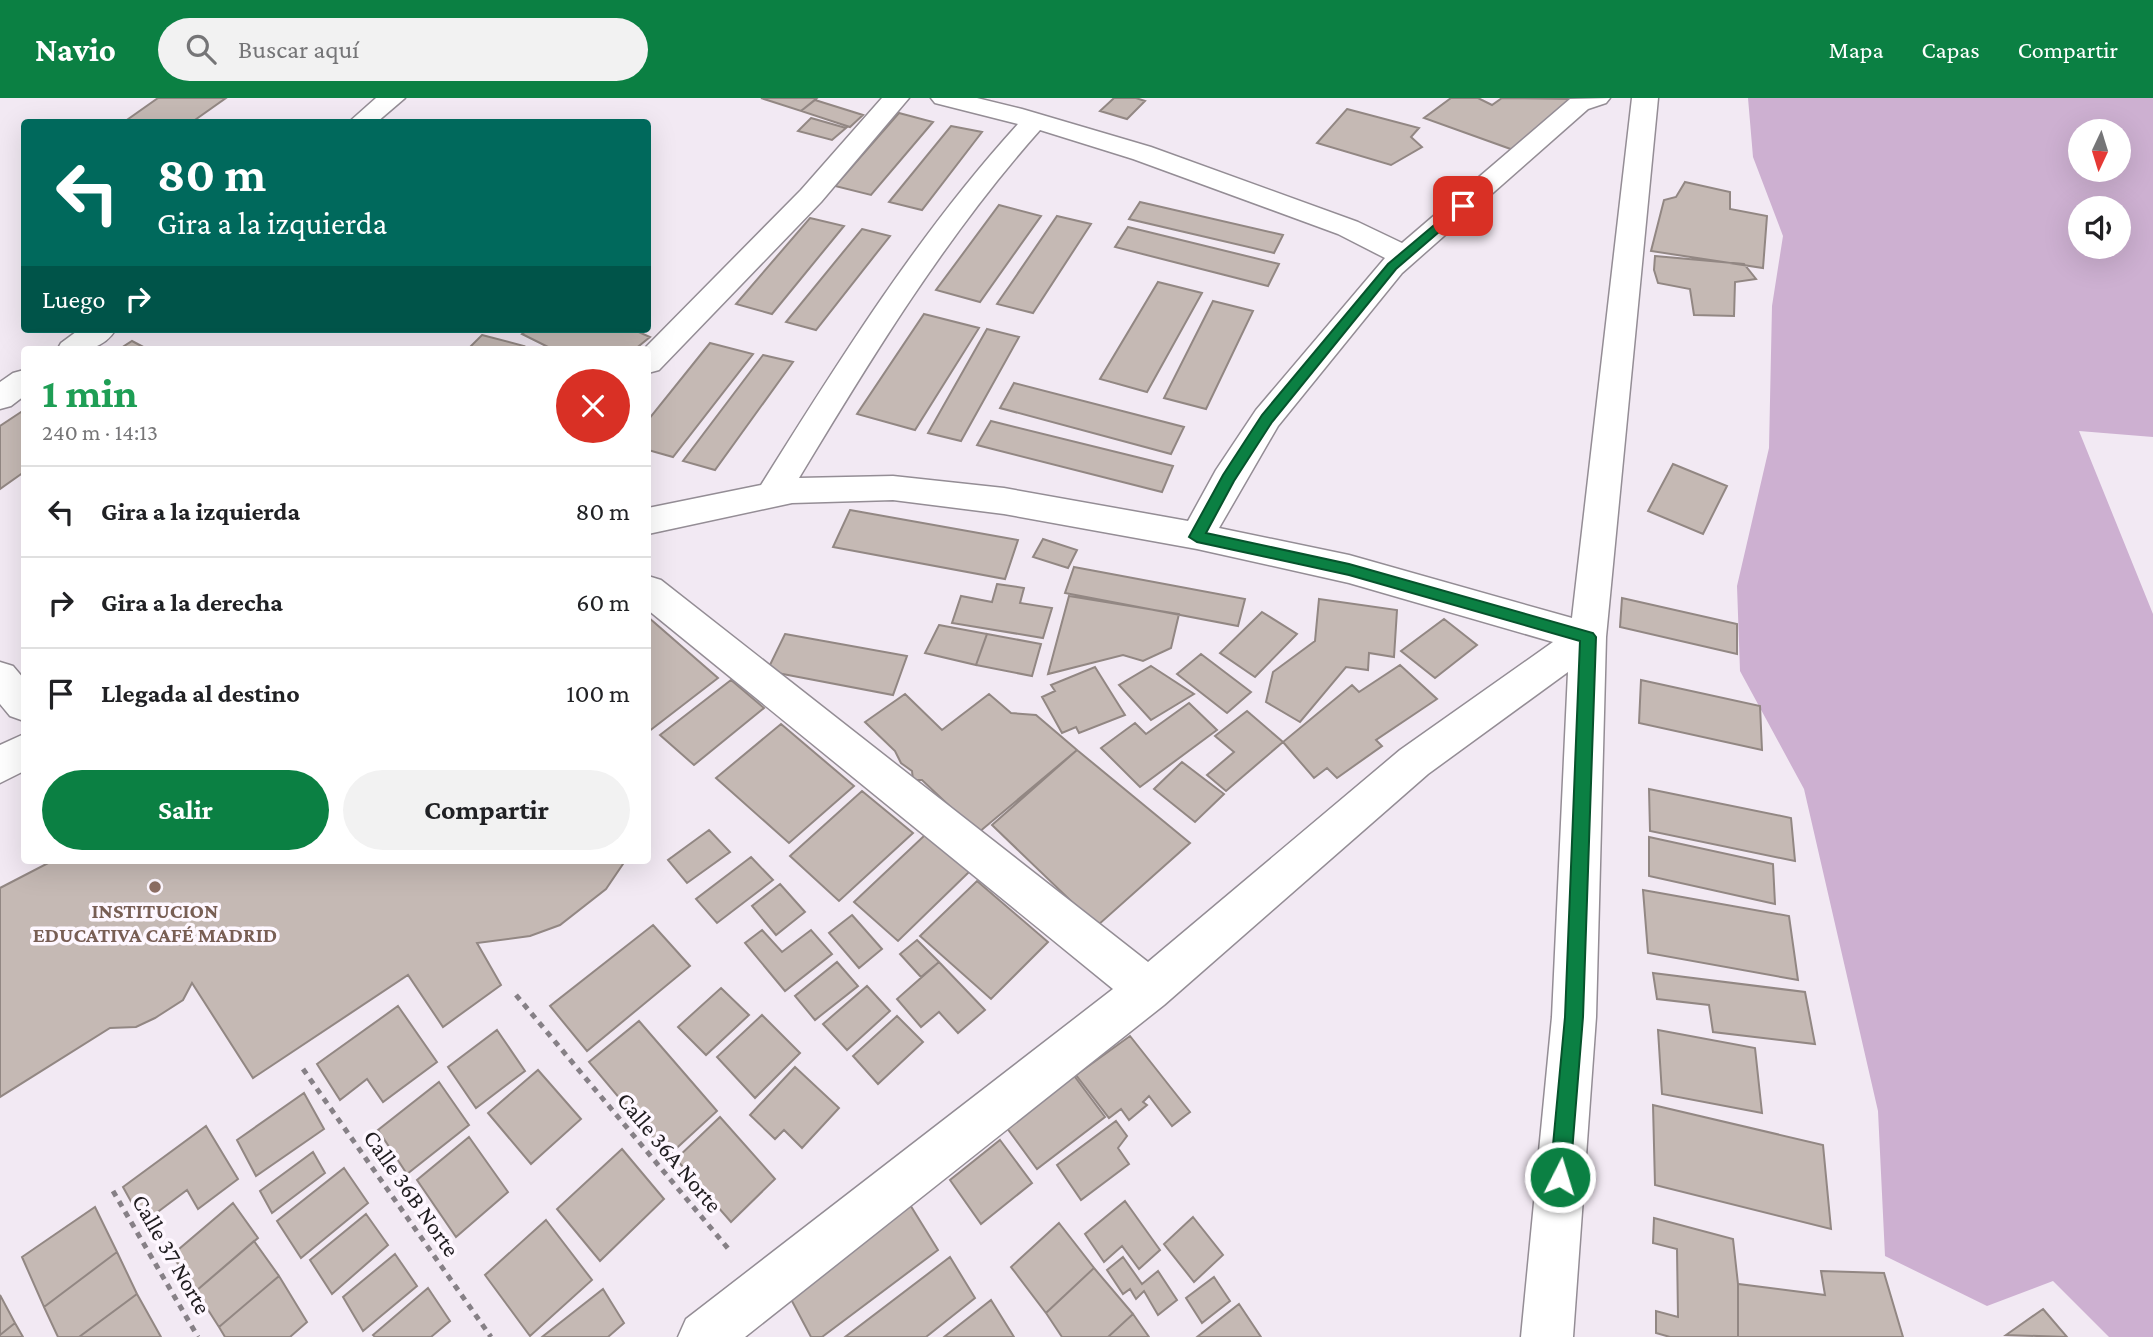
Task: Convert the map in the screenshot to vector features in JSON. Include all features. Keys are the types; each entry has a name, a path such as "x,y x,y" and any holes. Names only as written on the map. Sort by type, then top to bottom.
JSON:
{"main road":[{"path":"366,119 392,98"},
{"path":"651,360 811,196 895,98"},
{"path":"944,98 1024,111 1348,228 1405,256"},
{"path":"1197,537 1228,479 1267,418 1392,267 1526,153 1579,104 1597,98"},
{"path":"1547,1337 1574,1017 1588,637 1644,98"},
{"path":"772,495 892,300 989,169 1024,111"},
{"path":"78,346 95,333"},
{"path":"0,398 21,384"},
{"path":"651,520 792,491 893,488 1004,502 1197,537 1349,569 1588,637"},
{"path":"651,592 1149,990"},
{"path":"704,1337 1149,990 1414,762 1588,637"},
{"path":"0,677 21,702"},
{"path":"0,766 21,753"}],"path":[{"name":"Calle 36A Norte","path":"516,995 764,1290"},
{"name":"Calle 36B Norte","path":"303,1069 491,1337"},
{"name":"Calle 37 Norte","path":"113,1191 198,1337"}],"shaded area":[{"path":"1748,98 2153,98 2153,437 2079,431 2153,614 2153,1337 2109,1337 2053,1281 1987,1306 1885,1256 1878,1111 1804,789 1740,671 1737,586 1769,448 1772,306 1783,236 1753,157"}],"building":[{"path":"158,98 226,98 196,119 128,119"},
{"path":"761,98 817,98 801,111"},
{"path":"1114,98 1136,98 1145,101 1127,119 1100,111"},
{"path":"1451,98 1478,98 1492,105 1502,98 1574,99 1519,152 1424,118"},
{"path":"815,100 863,115 850,127 801,111"},
{"path":"1347,109 1419,128 1411,137 1422,147 1391,165 1317,143"},
{"path":"899,113 933,122 871,195 835,186"},
{"path":"811,118 846,128 832,140 798,131"},
{"path":"951,126 982,132 922,210 889,202"},
{"path":"1685,182 1730,192 1730,209 1767,216 1763,268 1651,251 1664,200 1676,197"},
{"path":"1140,202 1283,235 1274,253 1129,219"},
{"path":"999,205 1041,216 980,302 936,290"},
{"path":"1057,216 1091,224 1033,313 997,304"},
{"path":"810,218 844,226 772,314 736,304"},
{"path":"1128,227 1279,264 1268,286 1115,247"},
{"path":"862,229 890,236 816,330 786,322"},
{"path":"1655,256 1744,264 1756,279 1735,282 1734,316 1694,315 1690,289 1658,283 1654,270"},
{"path":"1158,282 1202,293 1147,392 1100,379"},
{"path":"1213,301 1253,311 1206,409 1164,398"},
{"path":"924,314 979,328 915,430 857,414"},
{"path":"987,329 1019,337 961,441 928,433"},
{"path":"641,333 650,337 639,346 546,346 522,334"},
{"path":"482,335 524,346 471,346"},
{"path":"132,341 141,346 124,346"},
{"path":"710,343 753,354 673,457 651,451 651,416"},
{"path":"763,355 793,362 715,470 683,461"},
{"path":"1014,383 1184,427 1171,454 1000,408"},
{"path":"21,412 21,474 0,489 0,426"},
{"path":"991,421 1173,466 1162,492 977,445"},
{"path":"1673,464 1727,486 1703,534 1648,511"},
{"path":"850,510 1018,540 1005,579 833,547"},
{"path":"1043,539 1077,550 1068,568 1033,557"},
{"path":"1074,567 1245,599 1238,626 1065,593"},
{"path":"997,584 1024,588 1020,603 1052,608 1043,638 952,623 961,596 992,602"},
{"path":"1069,596 1179,614 1171,648 1143,661 1123,655 1048,674"},
{"path":"1622,598 1737,624 1737,654 1620,627"},
{"path":"1319,599 1397,610 1394,657 1369,653 1368,670 1346,667 1300,722 1266,702 1273,672 1315,641"},
{"path":"1262,612 1297,634 1255,677 1220,653"},
{"path":"1444,619 1477,645 1435,678 1401,651"},
{"path":"651,620 718,678 651,730"},
{"path":"939,625 987,634 976,665 925,653"},
{"path":"785,634 907,656 893,695 767,671"},
{"path":"987,634 1041,644 1032,676 976,665"},
{"path":"1201,654 1251,692 1227,713 1177,674"},
{"path":"1400,665 1437,699 1376,740 1382,746 1337,778 1327,768 1314,778 1283,742 1352,685 1359,692"},
{"path":"1151,666 1194,694 1151,720 1119,685"},
{"path":"1095,667 1125,715 1079,733 1076,727 1062,733 1042,697 1055,691 1051,685"},
{"path":"731,680 764,708 694,765 660,735"},
{"path":"1641,680 1760,706 1762,750 1639,723"},
{"path":"905,694 942,730 989,694 1011,713 1036,715 1077,750 978,833 922,780 913,780 912,771 901,763 895,751 865,722"},
{"path":"1189,703 1217,730 1140,787 1101,748 1135,723 1146,734"},
{"path":"1247,711 1283,742 1226,791 1207,775 1234,752 1215,736"},
{"path":"781,724 854,786 789,843 716,778"},
{"path":"1077,750 1190,843 1097,926 992,825"},
{"path":"1182,762 1224,794 1195,822 1154,789"},
{"path":"1649,789 1791,818 1795,861 1650,831"},
{"path":"862,791 913,833 839,901 790,856"},
{"path":"709,830 730,852 687,883 668,860"},
{"path":"926,834 970,871 898,941 854,902"},
{"path":"1649,837 1773,864 1775,904 1649,876"},
{"path":"751,857 773,880 717,923 696,899"},
{"path":"46,864 623,864 606,889 560,925 530,936 477,943 501,985 443,1027 408,975 253,1078 192,983 183,1000 155,1018 136,1027 110,1028 0,1097 0,888"},
{"path":"977,881 1048,942 991,999 920,936"},
{"path":"780,884 805,912 776,935 752,906"},
{"path":"1643,890 1789,916 1798,980 1648,953"},
{"path":"852,915 882,949 859,968 829,933"},
{"path":"653,925 690,966 587,1051 550,1006"},
{"path":"762,930 782,952 811,930 832,954 785,991 745,943"},
{"path":"917,940 939,962 921,977 900,954"},
{"path":"837,962 858,986 815,1020 795,996"},
{"path":"939,962 985,1010 958,1033 939,1012 921,1027 897,999"},
{"path":"1653,973 1805,992 1815,1044 1713,1032 1709,1005 1657,999"},
{"path":"867,986 890,1011 847,1050 823,1024"},
{"path":"721,988 749,1015 706,1055 678,1027"},
{"path":"398,1006 437,1062 383,1102 367,1079 340,1100 317,1064"},
{"path":"762,1015 800,1053 755,1098 717,1057"},
{"path":"897,1016 923,1042 878,1084 853,1056"},
{"path":"639,1021 717,1111 668,1156 589,1062"},
{"path":"497,1030 525,1071 476,1108 448,1067"},
{"path":"1658,1030 1755,1048 1762,1113 1662,1094"},
{"path":"1130,1036 1190,1112 1172,1126 1149,1096 1143,1102 1147,1105 1129,1120 1121,1109 1109,1118 1076,1075"},
{"path":"795,1067 839,1108 802,1148 784,1130 775,1139 750,1115"},
{"path":"538,1070 581,1119 531,1164 488,1113"},
{"path":"1072,1073 1105,1117 1037,1169 1004,1124"},
{"path":"439,1082 469,1125 407,1174 378,1130"},
{"path":"304,1093 324,1129 256,1176 237,1140"},
{"path":"1653,1105 1823,1145 1831,1229 1655,1185"},
{"path":"720,1117 775,1179 731,1222 676,1159"},
{"path":"1116,1121 1127,1136 1118,1148 1129,1164 1081,1200 1057,1165"},
{"path":"206,1126 238,1179 198,1209 187,1190 143,1223 123,1187"},
{"path":"469,1137 508,1192 456,1237 417,1180"},
{"path":"1000,1140 1032,1183 981,1224 950,1180"},
{"path":"622,1149 664,1199 600,1261 557,1209"},
{"path":"313,1152 325,1173 272,1213 260,1191"},
{"path":"344,1168 368,1203 301,1258 277,1221"},
{"path":"904,1195 938,1250 822,1337 811,1337 783,1284"},
{"path":"1125,1201 1160,1250 1139,1269 1122,1246 1104,1262 1085,1234"},
{"path":"233,1203 258,1238 196,1291 172,1255"},
{"path":"95,1207 117,1252 44,1307 22,1257"},
{"path":"366,1214 388,1245 332,1294 310,1260"},
{"path":"1193,1217 1223,1255 1194,1282 1164,1244"},
{"path":"1654,1218 1733,1239 1738,1284 1738,1337 1670,1337 1656,1333 1656,1311 1678,1317 1677,1249 1653,1243"},
{"path":"546,1220 592,1280 530,1336 485,1275"},
{"path":"1059,1223 1094,1268 1046,1313 1011,1267"},
{"path":"254,1241 279,1276 219,1327 196,1291"},
{"path":"117,1252 137,1294 79,1337 58,1337 44,1307"},
{"path":"395,1254 417,1286 363,1331 343,1297"},
{"path":"950,1257 975,1298 926,1337 845,1337"},
{"path":"1123,1257 1142,1284 1158,1271 1177,1300 1158,1315 1144,1291 1136,1299 1130,1289 1123,1294 1107,1270"},
{"path":"1094,1268 1133,1314 1108,1337 1062,1337 1046,1313"},
{"path":"1821,1271 1884,1273 1903,1337 1738,1337 1738,1284 1825,1295"},
{"path":"279,1276 307,1322 290,1337 225,1337 219,1327"},
{"path":"1214,1277 1230,1301 1202,1323 1186,1298"},
{"path":"428,1288 450,1321 431,1337 373,1335"},
{"path":"603,1289 624,1323 608,1337 542,1337"},
{"path":"137,1294 161,1337 79,1337"},
{"path":"0,1295 15,1323 0,1335"},
{"path":"991,1300 1014,1337 944,1337"},
{"path":"1239,1304 1261,1337 1197,1337"},
{"path":"2043,1309 2067,1337 2006,1335"},
{"path":"1133,1314 1149,1337 1108,1337"},
{"path":"15,1323 23,1337 0,1337 0,1335"}],"place":[{"name":"INSTITUCION EDUCATIVA CAFÉ MADRID","path":"155,887"}],"route":[{"path":"1463,206 1392,267 1267,418 1228,479 1197,537 1349,569 1588,637 1574,1017 1560,1177"}]}
